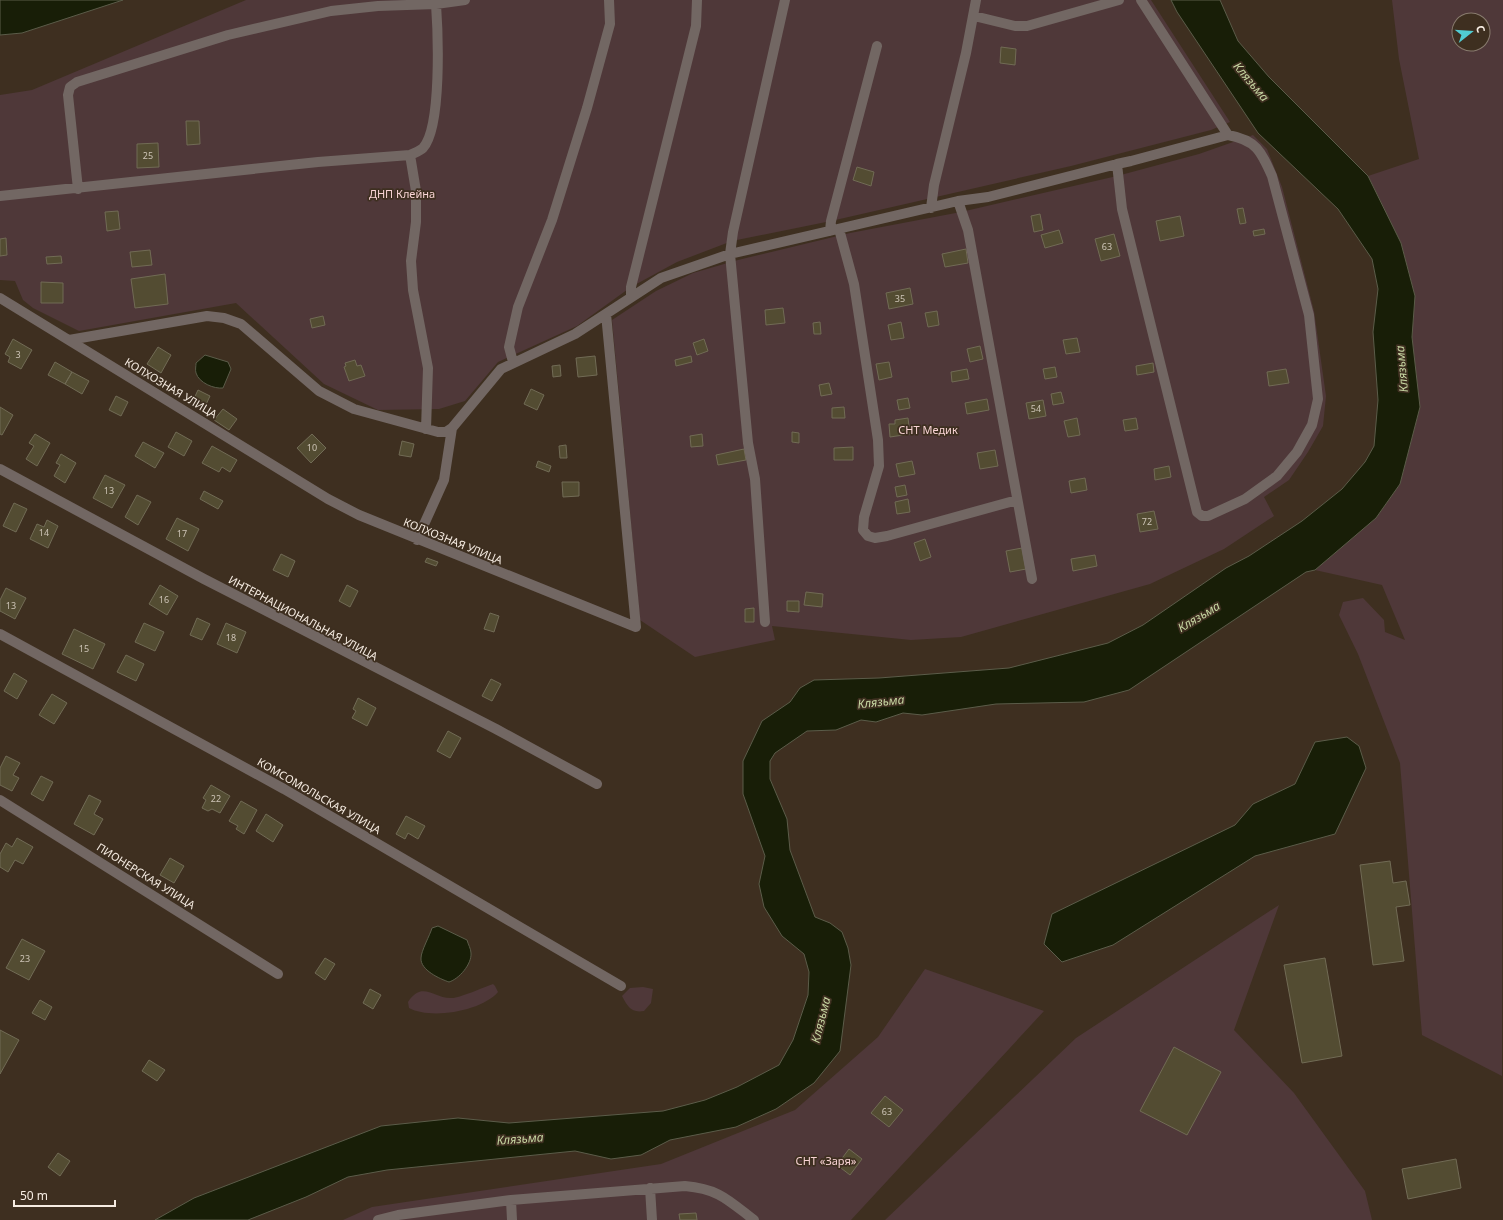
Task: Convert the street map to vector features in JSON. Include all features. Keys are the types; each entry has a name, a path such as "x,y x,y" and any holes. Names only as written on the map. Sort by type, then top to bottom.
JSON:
{"street":[{"path":"78,189 68,95 70,87 77,82 228,35 331,11 378,6 436,4 465,0"},
{"path":"513,362 509,347 518,307 552,220 587,108 610,24 609,0"},
{"path":"631,297 632,287 696,26 697,0"},
{"path":"765,622 755,479 748,443 730,254 733,232 785,0"},
{"path":"931,208 934,185 974,16 976,0"},
{"path":"974,16 1015,26 1027,26 1119,0"},
{"path":"1141,0 1228,135"},
{"path":"0,196 78,189 318,162 410,155 423,148 430,137 438,87 436,4"},
{"path":"877,46 831,221 854,284 878,440 879,466 864,517 863,530 868,536 875,538 887,536 1017,500"},
{"path":"70,340 208,316 224,318 241,324 319,391 354,409 426,429 446,432 452,428 501,368 575,334 661,278 730,254 958,202 988,197 1228,135 1243,138 1256,146 1264,157 1272,176 1308,315 1318,399 1312,425 1297,452 1277,476 1245,499 1208,516 1202,516 1197,512 1122,209 1117,164"},
{"path":"410,155 416,191 416,222 411,261 413,290 428,368 426,429"},
{"path":"958,202 968,230 1032,579"},
{"name":"КОЛХОЗНАЯ УЛИЦА","path":"0,298 328,499 359,516 636,627 606,314"},
{"path":"417,540 444,480 452,428"},
{"name":"ИНТЕРНАЦИОНАЛЬНАЯ УЛИЦА","path":"0,469 204,580 496,729 597,784"},
{"name":"КОМСОМОЛЬСКАЯ УЛИЦА","path":"0,634 284,789 621,986"},
{"name":"ПИОНЕРСКАЯ УЛИЦА","path":"0,800 278,974"},
{"path":"378,1220 511,1200 685,1186 717,1192 754,1220"},
{"path":"650,1188 652,1220"},
{"path":"511,1200 512,1220"}],"green space":[{"name":"ДНП Клейна","path":"246,0 1151,0 1230,122 1211,130 1071,166 831,221 732,241 677,262 631,287 577,326 498,362 465,401 439,409 378,410 324,384 236,303 79,331 33,308 23,300 15,281 0,280 0,95 32,90"},
{"path":"1392,0 1503,0 1502,1076 1422,1035 1400,763 1358,654 1339,615 1343,602 1363,598 1384,620 1385,632 1405,640 1382,585 1315,570 1376,518 1400,484 1420,407 1412,337 1415,296 1401,243 1368,176 1419,159 1399,59"},
{"name":"СНТ Медик","path":"1253,135 1267,149 1282,187 1314,311 1326,396 1323,426 1308,452 1289,480 1264,497 1274,516 1224,549 1150,584 961,637 911,640 772,626 775,640 695,657 640,620 612,320 656,291 693,273 738,260 850,233 961,212 1117,176 1199,154"},
{"path":"1279,905 1234,1030 1294,1093 1365,1191 1372,1220 885,1220 1076,1038"},
{"name":"СНТ «Заря»","path":"925,969 1044,1011 851,1220 343,1220 372,1207 661,1164 795,1110 878,1037"},
{"path":"493,984 498,992 490,999 469,1009 456,1012 430,1013 418,1012 409,1008 408,1002 419,992 424,991 445,998 456,998"},
{"path":"643,987 653,989 651,1003 644,1011 633,1010 628,1006 622,996 630,988"}],"water":[{"path":"0,0 123,0 22,33 0,35"},
{"name":"Клязьма","path":"1171,0 1220,0 1238,41 1269,77 1368,176 1401,243 1415,296 1412,337 1420,407 1400,484 1376,518 1315,570 1306,572 1129,690 1084,702 996,704 922,715 903,713 876,722 861,720 836,730 807,731 775,753 770,761 770,779 787,819 790,850 815,917 830,923 842,932 848,948 851,965 840,1051 814,1083 776,1109 736,1127 670,1140 641,1155 611,1159 575,1151 387,1170 348,1177 306,1197 248,1220 155,1220 194,1198 381,1126 458,1118 509,1123 663,1111 705,1100 737,1087 779,1065 793,1040 808,995 809,972 804,954 782,936 764,907 759,884 765,856 743,794 743,761 762,721 790,702 800,688 814,680 879,678 1009,668 1108,643 1143,625 1226,568 1249,556 1302,521 1342,489 1365,462 1374,446 1378,400 1373,332 1378,289 1372,259 1338,209 1258,133 1177,12"},
{"path":"205,355 228,362 231,369 223,388 207,385 198,377 196,372 196,363"},
{"path":"1347,737 1359,746 1366,768 1335,834 1255,856 1113,945 1062,962 1044,944 1052,914 1235,825 1253,804 1295,784 1315,742"},
{"path":"438,926 467,940 471,951 471,957 467,966 457,978 449,982 427,970 421,958 422,951 432,928"}],"building":[{"path":"1001,47 1016,49 1015,65 1000,63"},
{"path":"186,121 199,121 200,144 187,145"},
{"path":"158,143 159,167 137,168 137,144"},
{"path":"857,167 874,172 871,186 853,180"},
{"path":"1243,208 1246,223 1240,224 1237,209"},
{"path":"118,211 120,229 107,231 105,212"},
{"path":"1040,214 1043,230 1034,232 1031,216"},
{"path":"1180,216 1184,236 1160,241 1156,221"},
{"path":"1264,229 1265,234 1254,236 1253,231"},
{"path":"1059,230 1063,243 1045,248 1041,235"},
{"path":"1114,234 1120,256 1101,261 1095,239"},
{"path":"6,238 7,255 0,256 0,239"},
{"path":"966,249 968,263 945,267 942,254"},
{"path":"150,250 152,265 132,267 130,252"},
{"path":"61,256 62,263 47,264 46,257"},
{"path":"165,274 168,304 135,308 131,279"},
{"path":"41,282 63,283 63,303 41,303"},
{"path":"910,288 913,304 889,309 886,293"},
{"path":"783,308 785,323 766,325 765,310"},
{"path":"937,311 939,325 928,327 925,313"},
{"path":"323,316 325,325 312,328 310,319"},
{"path":"820,322 821,334 814,334 813,323"},
{"path":"901,322 904,338 891,340 888,325"},
{"path":"1077,338 1080,352 1066,354 1063,340"},
{"path":"13,339 32,350 21,369 8,362 10,357 5,354"},
{"path":"704,339 708,351 697,355 693,343"},
{"path":"980,346 983,359 970,362 967,349"},
{"path":"158,347 171,355 161,373 147,364"},
{"path":"595,356 597,375 578,377 576,358"},
{"path":"691,356 692,362 676,366 675,360"},
{"path":"355,360 357,366 361,365 365,376 349,381 344,367 346,366 345,363"},
{"path":"55,362 72,372 65,384 48,375"},
{"path":"889,362 892,377 879,380 876,364"},
{"path":"1153,363 1154,372 1137,375 1136,366"},
{"path":"560,365 561,376 553,377 552,366"},
{"path":"1055,367 1057,377 1045,379 1043,369"},
{"path":"967,369 969,379 952,382 951,372"},
{"path":"1286,369 1289,383 1269,386 1267,372"},
{"path":"72,372 89,381 82,394 65,384"},
{"path":"829,383 832,394 821,396 819,385"},
{"path":"531,389 544,395 537,410 524,404"},
{"path":"198,390 210,396 203,411 191,405"},
{"path":"1061,392 1064,403 1053,405 1051,394"},
{"path":"116,396 128,402 121,416 109,410"},
{"path":"908,398 910,408 899,410 897,400"},
{"path":"987,399 989,410 967,414 965,403"},
{"path":"1043,400 1046,416 1029,419 1026,403"},
{"path":"0,407 13,415 2,435 0,434"},
{"path":"844,407 845,418 832,418 832,408"},
{"path":"223,409 237,419 229,430 214,420"},
{"path":"908,418 910,434 890,437 889,424 895,424 895,420"},
{"path":"1077,418 1080,435 1068,437 1064,421"},
{"path":"1136,418 1138,429 1125,431 1123,420"},
{"path":"176,432 192,441 184,456 168,447"},
{"path":"792,432 799,433 799,443 792,442"},
{"path":"35,434 50,443 37,466 26,459 34,446 29,443"},
{"path":"312,434 326,448 311,463 297,448"},
{"path":"702,434 703,446 691,447 690,436"},
{"path":"402,441 414,444 411,457 399,455"},
{"path":"143,442 164,453 155,468 135,456"},
{"path":"566,445 567,458 560,458 559,446"},
{"path":"212,446 237,460 230,472 222,467 219,472 202,463"},
{"path":"853,447 853,460 834,460 834,448"},
{"path":"744,449 746,460 718,465 716,455"},
{"path":"995,450 998,466 980,469 977,453"},
{"path":"61,454 76,463 65,483 54,476 60,465 56,463"},
{"path":"538,461 551,466 549,472 536,467"},
{"path":"912,461 915,474 899,477 896,464"},
{"path":"1169,466 1171,477 1155,480 1154,469"},
{"path":"105,475 125,485 112,508 93,498"},
{"path":"1085,478 1087,490 1071,493 1069,481"},
{"path":"562,482 579,482 579,496 563,497"},
{"path":"905,485 907,495 897,497 895,487"},
{"path":"204,491 223,501 218,509 200,499"},
{"path":"137,495 151,502 138,525 125,517"},
{"path":"908,499 910,512 897,514 895,502"},
{"path":"14,503 27,509 16,532 3,526"},
{"path":"1154,511 1158,529 1140,532 1137,514"},
{"path":"177,518 199,529 188,551 166,539"},
{"path":"47,520 58,526 48,548 30,539 37,524 44,527"},
{"path":"925,539 931,557 920,561 914,543"},
{"path":"1022,548 1026,569 1010,572 1006,551"},
{"path":"281,554 295,561 288,577 273,570"},
{"path":"1095,555 1097,566 1073,571 1071,559"},
{"path":"427,558 438,562 436,566 425,562"},
{"path":"160,585 178,596 167,615 149,604"},
{"path":"347,585 358,591 350,607 339,601"},
{"path":"6,588 26,598 15,619 0,611 0,600"},
{"path":"806,592 823,594 822,607 804,605"},
{"path":"787,601 799,601 799,612 787,611"},
{"path":"754,608 754,622 745,622 745,609"},
{"path":"490,613 499,616 494,632 484,629"},
{"path":"197,618 210,624 202,640 190,635"},
{"path":"144,623 164,632 155,651 135,642"},
{"path":"226,623 246,632 237,653 217,644"},
{"path":"74,629 105,644 93,669 62,654"},
{"path":"126,655 144,664 136,681 117,672"},
{"path":"14,673 27,681 17,699 4,691"},
{"path":"491,679 501,684 492,701 482,696"},
{"path":"52,694 67,703 54,724 39,715"},
{"path":"358,698 376,708 367,726 352,718 356,711 353,709"},
{"path":"448,731 461,738 450,758 437,751"},
{"path":"6,756 20,763 13,775 19,778 12,791 0,785 0,768"},
{"path":"41,776 53,782 43,801 31,794"},
{"path":"211,785 230,796 220,813 212,809 208,811 202,808 206,800 203,798"},
{"path":"89,795 101,801 94,814 103,819 94,835 74,824"},
{"path":"241,801 257,810 244,834 236,829 238,826 229,821"},
{"path":"266,814 283,825 273,842 256,831"},
{"path":"406,816 425,826 418,839 408,833 405,839 396,834"},
{"path":"17,838 33,847 23,864 15,860 8,872 0,867 0,854 6,843 12,847"},
{"path":"170,858 184,866 174,883 160,875"},
{"path":"1390,861 1393,883 1406,881 1410,905 1396,907 1404,961 1373,965 1360,865"},
{"path":"22,939 45,951 29,980 6,968"},
{"path":"325,958 335,964 325,980 315,973"},
{"path":"1325,958 1342,1056 1302,1063 1284,965"},
{"path":"370,989 381,995 373,1009 363,1003"},
{"path":"40,1000 52,1007 45,1020 32,1013"},
{"path":"0,1030 19,1040 0,1074"},
{"path":"1174,1047 1221,1072 1187,1135 1140,1111"},
{"path":"149,1060 165,1070 157,1081 142,1071"},
{"path":"885,1096 903,1110 889,1127 871,1113"},
{"path":"849,1149 862,1159 850,1175 837,1165"},
{"path":"58,1153 70,1161 60,1176 48,1167"},
{"path":"1456,1159 1461,1188 1408,1199 1402,1169"},
{"path":"696,1213 697,1220 680,1220 679,1214"}]}
